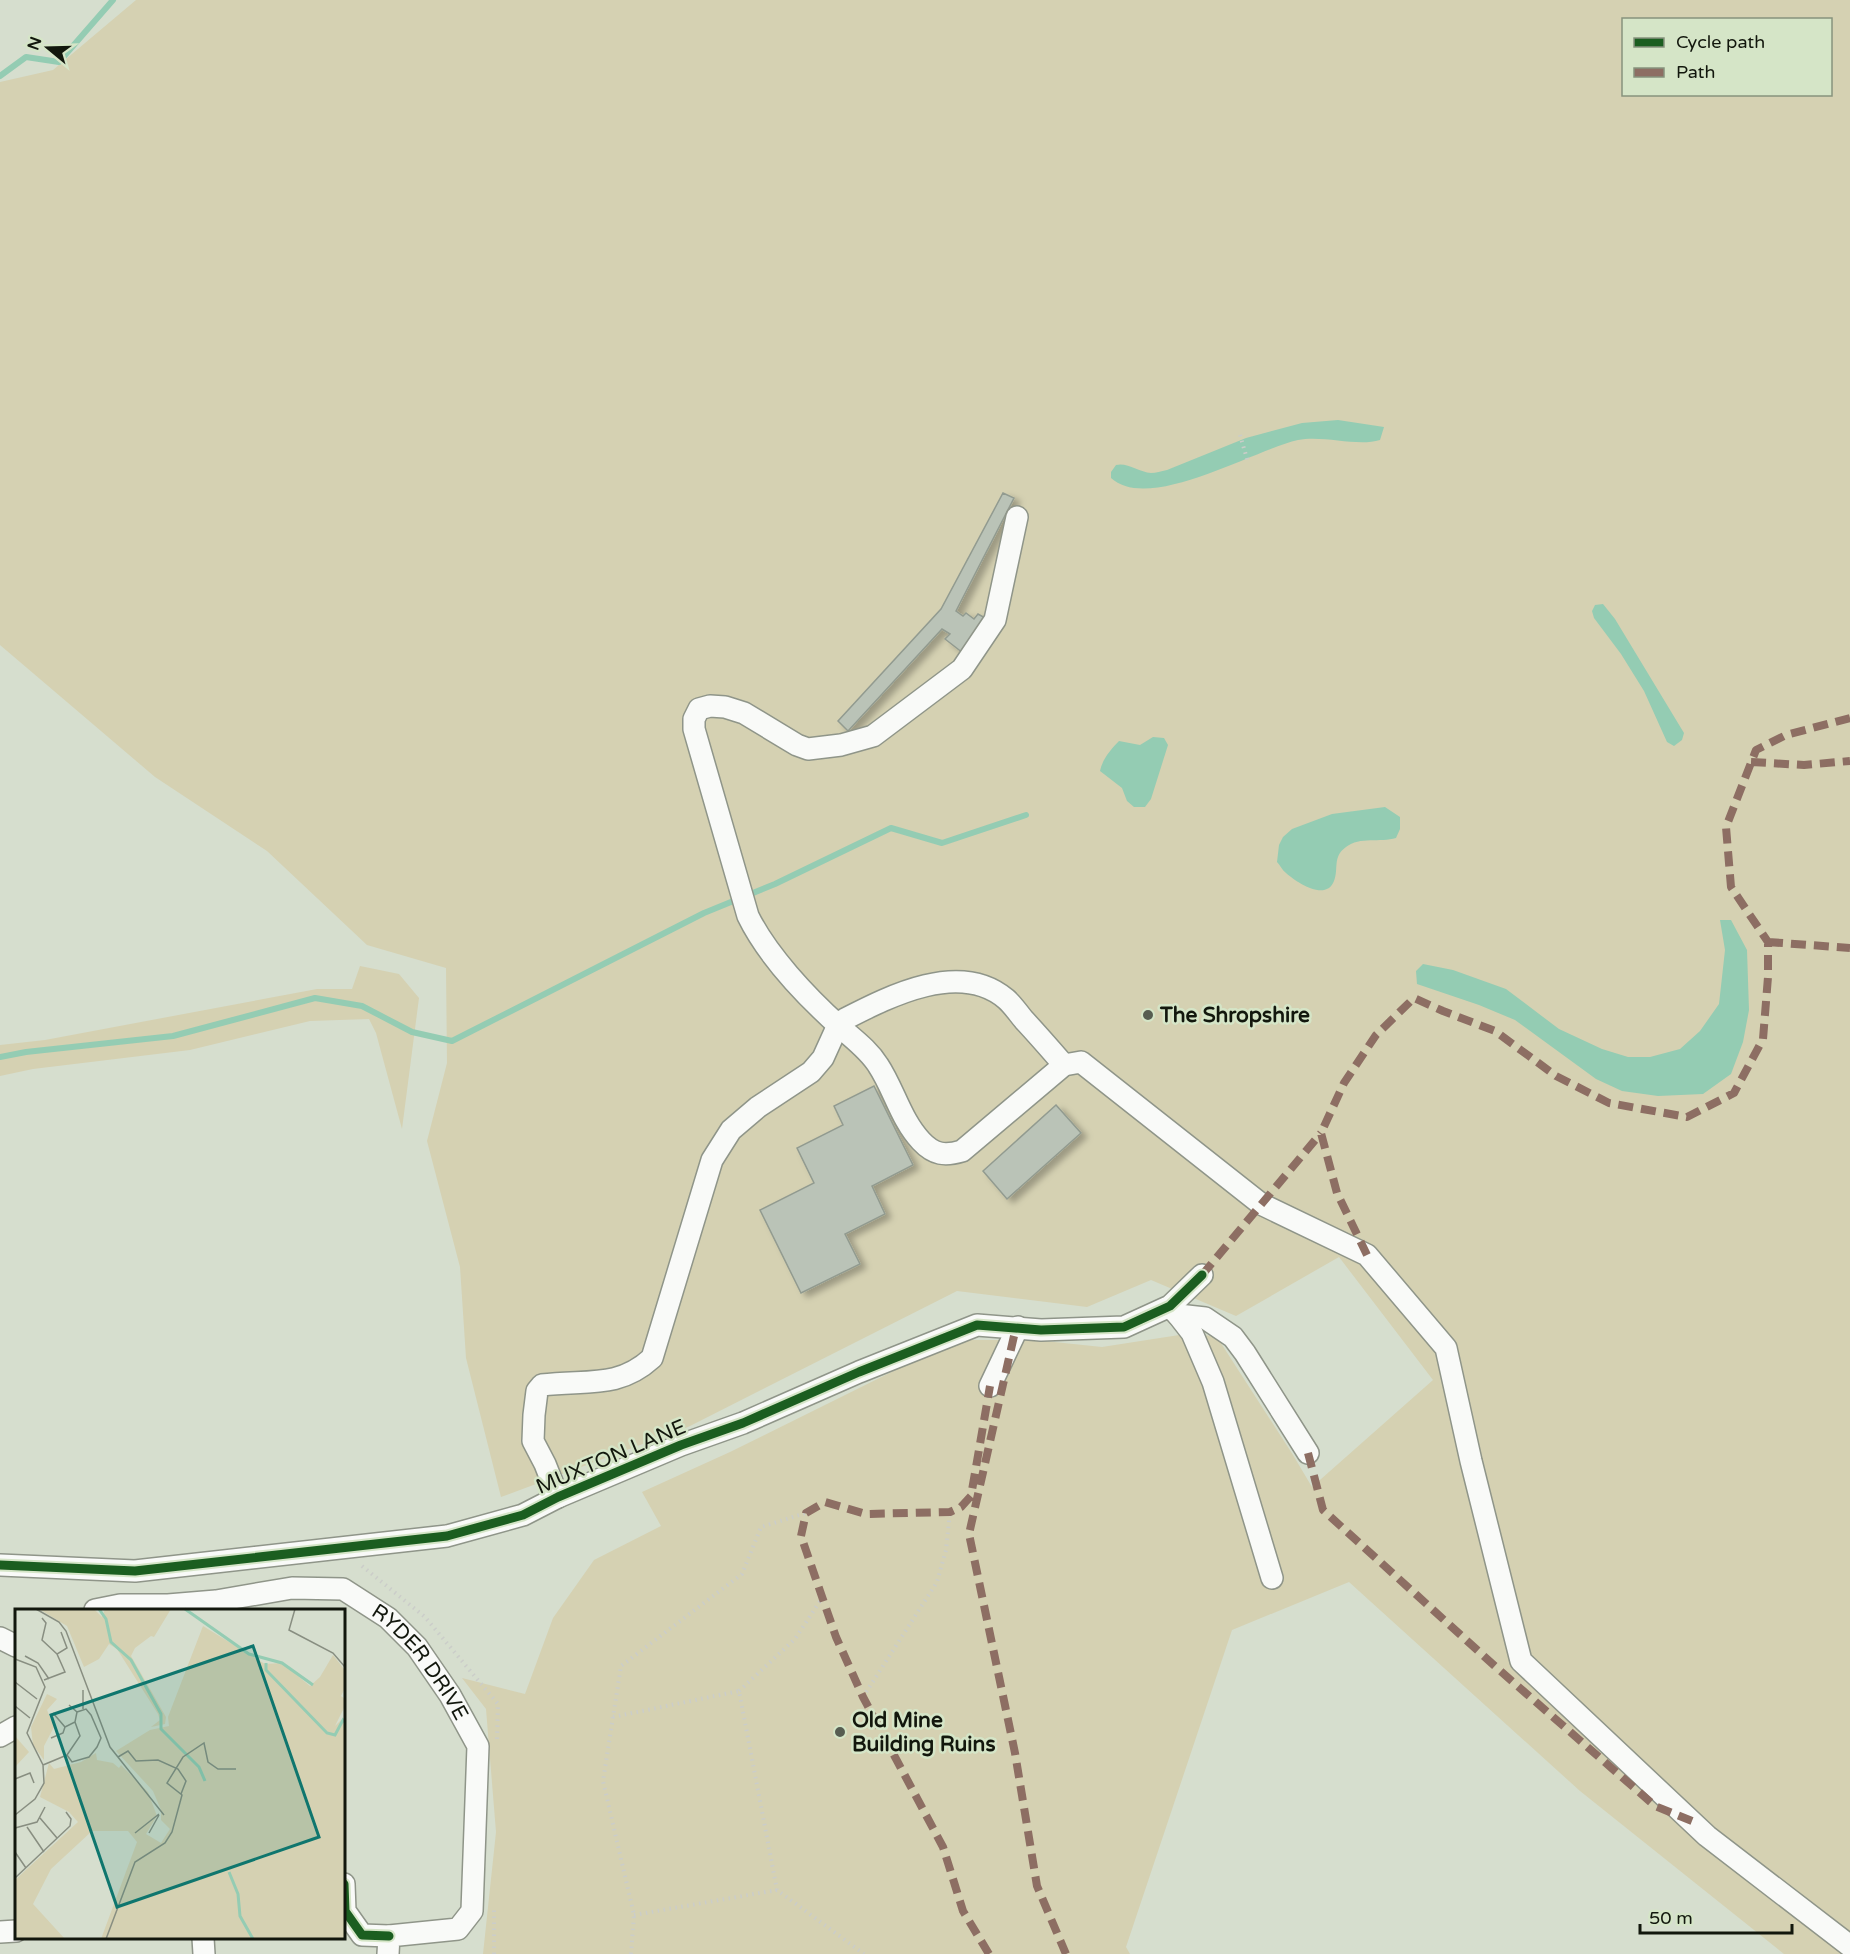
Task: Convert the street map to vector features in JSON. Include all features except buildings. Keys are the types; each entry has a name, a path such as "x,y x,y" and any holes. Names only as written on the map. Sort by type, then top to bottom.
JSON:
{"street":[{"path":"1017,517 995,620 962,669 873,736 841,745 808,749 797,746 744,713 725,707 710,706 699,710 694,719 694,729 748,916 758,936 794,979 877,1064 908,1124 921,1142 936,1153 948,1155 962,1151 1065,1065 1081,1062 1261,1204 1367,1255 1446,1348 1471,1461 1521,1661 1707,1836 1850,1946"},
{"path":"558,1497 533,1441 537,1391 542,1384 616,1379 639,1370 652,1358 712,1160 731,1130 758,1107 812,1072 823,1058 838,1026 845,1019 905,990 947,981 972,984 988,989 1005,999 1065,1065"},
{"name":"MUXTON LANE","path":"0,1565 135,1571 447,1536 523,1515 558,1497 681,1445 743,1423 859,1372 977,1325 1041,1330 1124,1327 1174,1310 1202,1275"},
{"path":"1174,1310 1205,1318 1233,1337 1308,1454"},
{"path":"1174,1310 1192,1333 1213,1382 1272,1578"},
{"path":"990,1386 1018,1328"},
{"name":"RYDER DRIVE","path":"103,1609 120,1605 168,1605 216,1601 292,1588 343,1589 388,1618 417,1647 450,1695 478,1746 472,1911 458,1929 388,1945 362,1935 345,1911"},
{"path":"0,1638 15,1646"},
{"path":"0,1736 15,1728"},
{"path":"0,1932 15,1931"},
{"path":"203,1939 204,1954"}],"path":[{"path":"1239,435 1248,462"},
{"path":"863,1697 937,1582 946,1550 950,1512"},
{"path":"631,1954 634,1915 603,1781 621,1666 742,1574 761,1527 806,1513"},
{"path":"613,1717 739,1691 795,1639 822,1598"},
{"path":"739,1691 777,1890 864,1954"},
{"path":"634,1915 777,1890"}],"shaded area":[{"name":"The Shropshire","path":"136,0 1850,0 1850,1954 1784,1954 1580,1791 1349,1582 1232,1630 1126,1947 1130,1954 483,1954 496,1832 486,1709 462,1678 525,1694 553,1618 594,1560 661,1526 642,1492 730,1452 956,1340 1035,1340 1102,1347 1192,1333 1217,1337 1312,1487 1433,1380 1339,1257 1236,1316 1151,1280 1087,1307 957,1291 688,1427 501,1497 466,1358 460,1267 427,1141 447,1063 446,968 367,945 267,851 155,777 0,645 0,82 53,70"},
{"path":"1338,420 1384,427 1380,440 1361,442 1298,440 1175,484 1150,488 1128,487 1111,478 1111,472 1116,465 1120,464 1151,473 1167,470 1246,438 1302,423"},
{"path":"1603,604 1615,619 1684,733 1682,740 1674,746 1667,742 1644,691 1621,654 1594,618 1592,611 1595,605"},
{"path":"1153,737 1164,738 1168,745 1151,799 1145,807 1134,807 1127,801 1122,788 1100,771 1101,767 1107,755 1119,741 1140,745"},
{"path":"1385,807 1400,817 1400,829 1396,838 1357,842 1346,847 1337,859 1334,881 1325,890 1311,888 1297,881 1277,862 1279,845 1283,837 1292,829 1332,814"},
{"path":"1720,920 1731,920 1747,950 1749,1010 1743,1042 1731,1074 1703,1094 1658,1096 1622,1091 1596,1079 1515,1020 1417,984 1416,971 1423,964 1453,970 1506,989 1559,1029 1602,1049 1628,1057 1650,1057 1680,1049 1700,1031 1719,1004 1725,950"},
{"path":"360,966 399,974 419,998 402,1129 376,1033 369,1019 310,1021 190,1050 33,1069 0,1076 0,1045 45,1040 317,989 352,989"}],"waterway":[{"path":"0,76 26,57 59,62 113,0"},
{"path":"0,1057 26,1052 173,1036 315,998 362,1006 412,1032 452,1041 704,913 775,884 891,828 942,843 1026,815"}],"marked path":[{"path":"1367,1255 1337,1193 1321,1133 1344,1083 1376,1035 1414,998 1495,1031 1556,1076 1609,1103 1687,1117 1734,1093 1763,1039 1768,977 1768,942 1731,887 1726,827 1756,750 1786,735 1850,718"},
{"path":"1751,762 1804,765 1850,761"},
{"path":"1768,942 1850,948"},
{"path":"1202,1275 1321,1133"},
{"path":"1014,1336 969,1534 1015,1753 1037,1886 1066,1954"},
{"path":"989,1954 963,1911 943,1847 863,1697 836,1637 801,1536 806,1513 825,1502 866,1514 950,1512 961,1507 971,1496 990,1386"},
{"path":"1308,1453 1323,1510 1497,1668 1655,1806 1692,1821"}],"cycle path":[{"path":"0,1565 135,1571 447,1536 523,1515 558,1497 681,1445 743,1423 859,1372 977,1325 1041,1330 1124,1327 1170,1306 1202,1275"},
{"path":"345,1911 362,1935 389,1936"}],"place":[{"name":"The Shropshire","path":"1148,1015"},
{"name":"Old Mine Building Ruins","path":"840,1732"}]}
